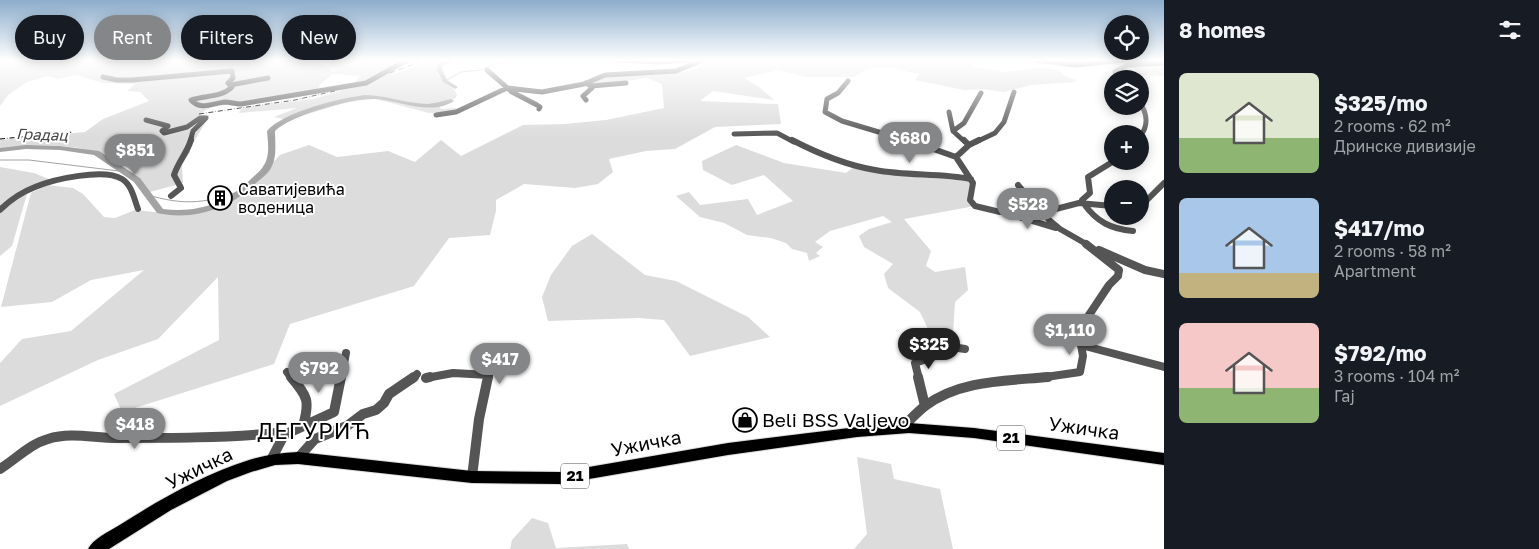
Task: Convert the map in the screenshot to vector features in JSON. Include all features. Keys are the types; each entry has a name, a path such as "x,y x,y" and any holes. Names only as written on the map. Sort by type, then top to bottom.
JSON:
{"main road":[{"name":"Ужичка","path":"96,549 141,520 186,496 241,469 271,460 298,458 472,478 522,479 569,477 728,449 902,428 974,433 1164,459"}],"street":[{"path":"230,86 231,90 226,93 191,100 195,105 206,107 228,102 241,104 347,86"},
{"path":"504,86 540,107 539,109"},
{"path":"436,115 458,112 491,93 507,88 535,92 584,86"},
{"path":"586,100 583,96 592,88 590,86"},
{"path":"844,86 838,93 827,99 825,112 842,121 881,131 956,157 973,183 970,200 973,204 1060,229 1145,270 1164,274"},
{"path":"956,157 969,145 994,132 1004,122 1014,92"},
{"path":"953,131 964,123 981,93"},
{"path":"198,119 192,118 206,107"},
{"path":"949,112 953,131 969,145"},
{"path":"146,120 168,126 162,131 164,133 187,127 198,119 204,117 206,119 193,130 188,150 178,163 174,175 181,188 172,196"},
{"path":"734,134 777,133 825,156 876,170 934,176 952,175 971,179"},
{"path":"1104,167 1088,177 1090,193 1082,200 1092,216 1102,224 1115,229 1133,231"},
{"path":"0,210 9,201 45,184 104,175 116,176 128,184 138,209"},
{"path":"1018,185 1034,204 1046,211 1048,218 1060,229"},
{"path":"1149,199 1162,187"},
{"path":"1000,212 1046,211 1084,204 1104,205"},
{"path":"902,428 926,406 962,388 980,384 1080,372 1083,356 1081,345 1089,315 1109,285 1118,276 1119,270 1088,244"},
{"path":"1081,345 1164,367"},
{"path":"926,406 915,362 920,359 936,356 942,350 954,346 965,349"},
{"path":"0,469 47,438 72,434 109,438 226,438 257,434 284,435 334,412 338,403 341,368 346,353"},
{"path":"287,372 308,399 309,406 303,426"},
{"path":"298,458 315,440 347,426 363,414 376,410 390,394 421,376 453,373 489,376 480,419 472,478"},
{"path":"271,460 284,435"}],"shaded area":[{"path":"0,86 22,86 8,95 0,106"},
{"path":"133,86 320,86 318,92 233,106 220,105 203,112 199,115 210,115 182,165 183,183 150,192 136,175 120,163 102,154 62,146 0,149 0,140 85,132 103,119 149,101 140,92 127,91"},
{"path":"342,86 449,86 454,89 457,96 454,99 438,104 441,109 456,108 457,111 429,113 372,98 358,99 288,120 274,117 297,108 239,113 241,109 247,107 313,99 340,91"},
{"path":"662,86 757,86 774,100 713,91 700,101 778,104 781,124 715,127 675,149 646,151 609,159 613,172 598,184 575,188 524,184 496,200 496,211 490,235 449,238 414,286 290,324 274,364 122,412 114,394 219,340 218,277 158,339 98,360 0,406 0,363 22,339 71,331 144,270 91,280 52,302 1,307 31,193 47,185 73,188 83,194 104,217 115,218 135,210 181,215 214,207 234,199 248,188 280,155 309,145 337,157 388,151 415,162 441,140 461,156 523,125 606,120 664,108"},
{"path":"943,86 1029,86 1004,92 984,89 964,90"},
{"path":"736,145 784,163 846,173 855,166 971,179 970,200 975,206 904,219 931,251 926,266 935,272 965,267 968,290 955,302 953,334 928,329 920,312 888,288 884,274 893,264 864,247 859,236 869,229 892,222 883,216 830,231 815,242 823,247 816,253 820,256 809,261 807,253 792,249 786,243 771,238 747,235 724,223 700,217 676,196 689,192 700,205 748,199 757,215 793,201 764,175 732,185 703,170 702,161"},
{"path":"0,167 34,173 49,179 50,183 27,194 12,246 0,256"},
{"path":"592,234 645,275 676,281 748,317 770,337 690,356 664,320 639,318 548,321 542,297 551,275 572,246"},
{"path":"857,457 891,464 894,479 940,489 953,549 854,549 867,534"},
{"path":"532,518 548,523 556,548 627,544 629,549 510,549 512,540"}],"waterway":[{"name":"Градац","path":"0,150 26,147 60,148 96,153 137,180 160,211 188,213 214,208 237,196 248,187 265,170 270,162 271,131 287,119 336,103 365,97 376,97 428,106 451,101"},
{"path":"0,160 29,160 127,172"},
{"path":"145,194 173,201 197,202 221,197 248,188"}],"railway":[{"path":"199,114 295,100 339,90"},
{"path":"0,139 73,132"}],"place":[{"name":"Саватијевића воденица","path":"220,198"},
{"name":"Beli BSS Valjevo","path":"745,420"}],"district":[{"name":"ДЕГУРИЋ","path":"314,431"}]}
